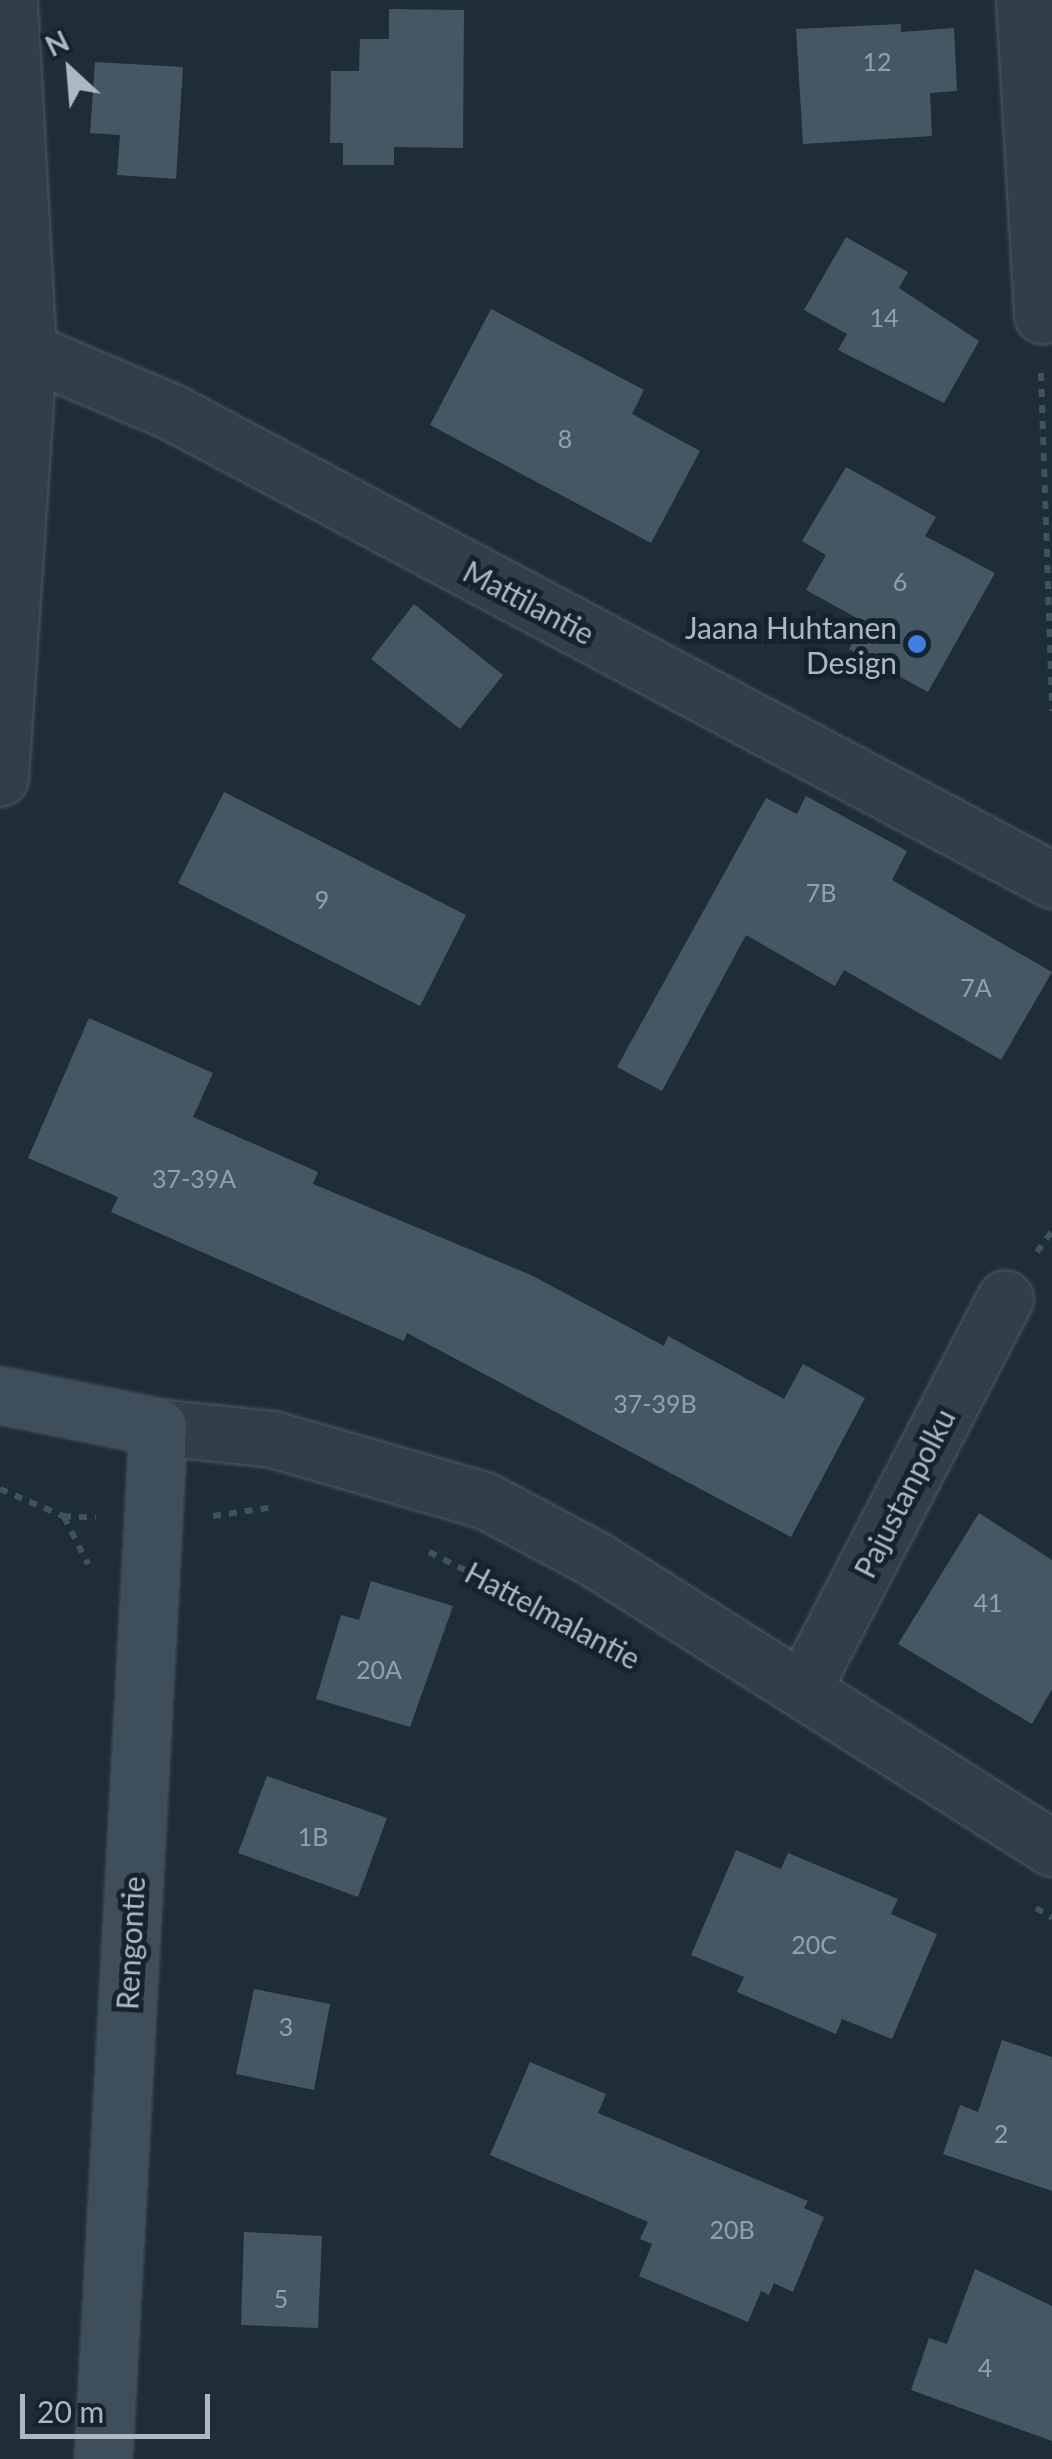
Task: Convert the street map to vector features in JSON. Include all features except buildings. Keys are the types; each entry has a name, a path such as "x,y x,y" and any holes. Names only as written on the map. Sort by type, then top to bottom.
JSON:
{"main road":[{"path":"0,1394 158,1427"},
{"name":"Rengontie","path":"102,2459 158,1427"}],"street":[{"path":"0,778 14,346 9,0"},
{"path":"1024,0 1045,187 1042,315"},
{"name":"Mattilantie","path":"14,346 170,411 1052,880"},
{"name":"Pajustanpolku","path":"803,1688 1005,1298"},
{"path":"158,1427 272,1439 484,1500 803,1688 1052,1848"}],"path":[{"path":"1042,315 1052,711"},
{"path":"0,1489 63,1516 152,1521 280,1507"},
{"name":"Hattelmalantie","path":"417,1547 606,1641"},
{"path":"1020,1898 1052,1918"}],"place":[{"name":"Jaana Huhtanen Design","path":"917,644"}]}
